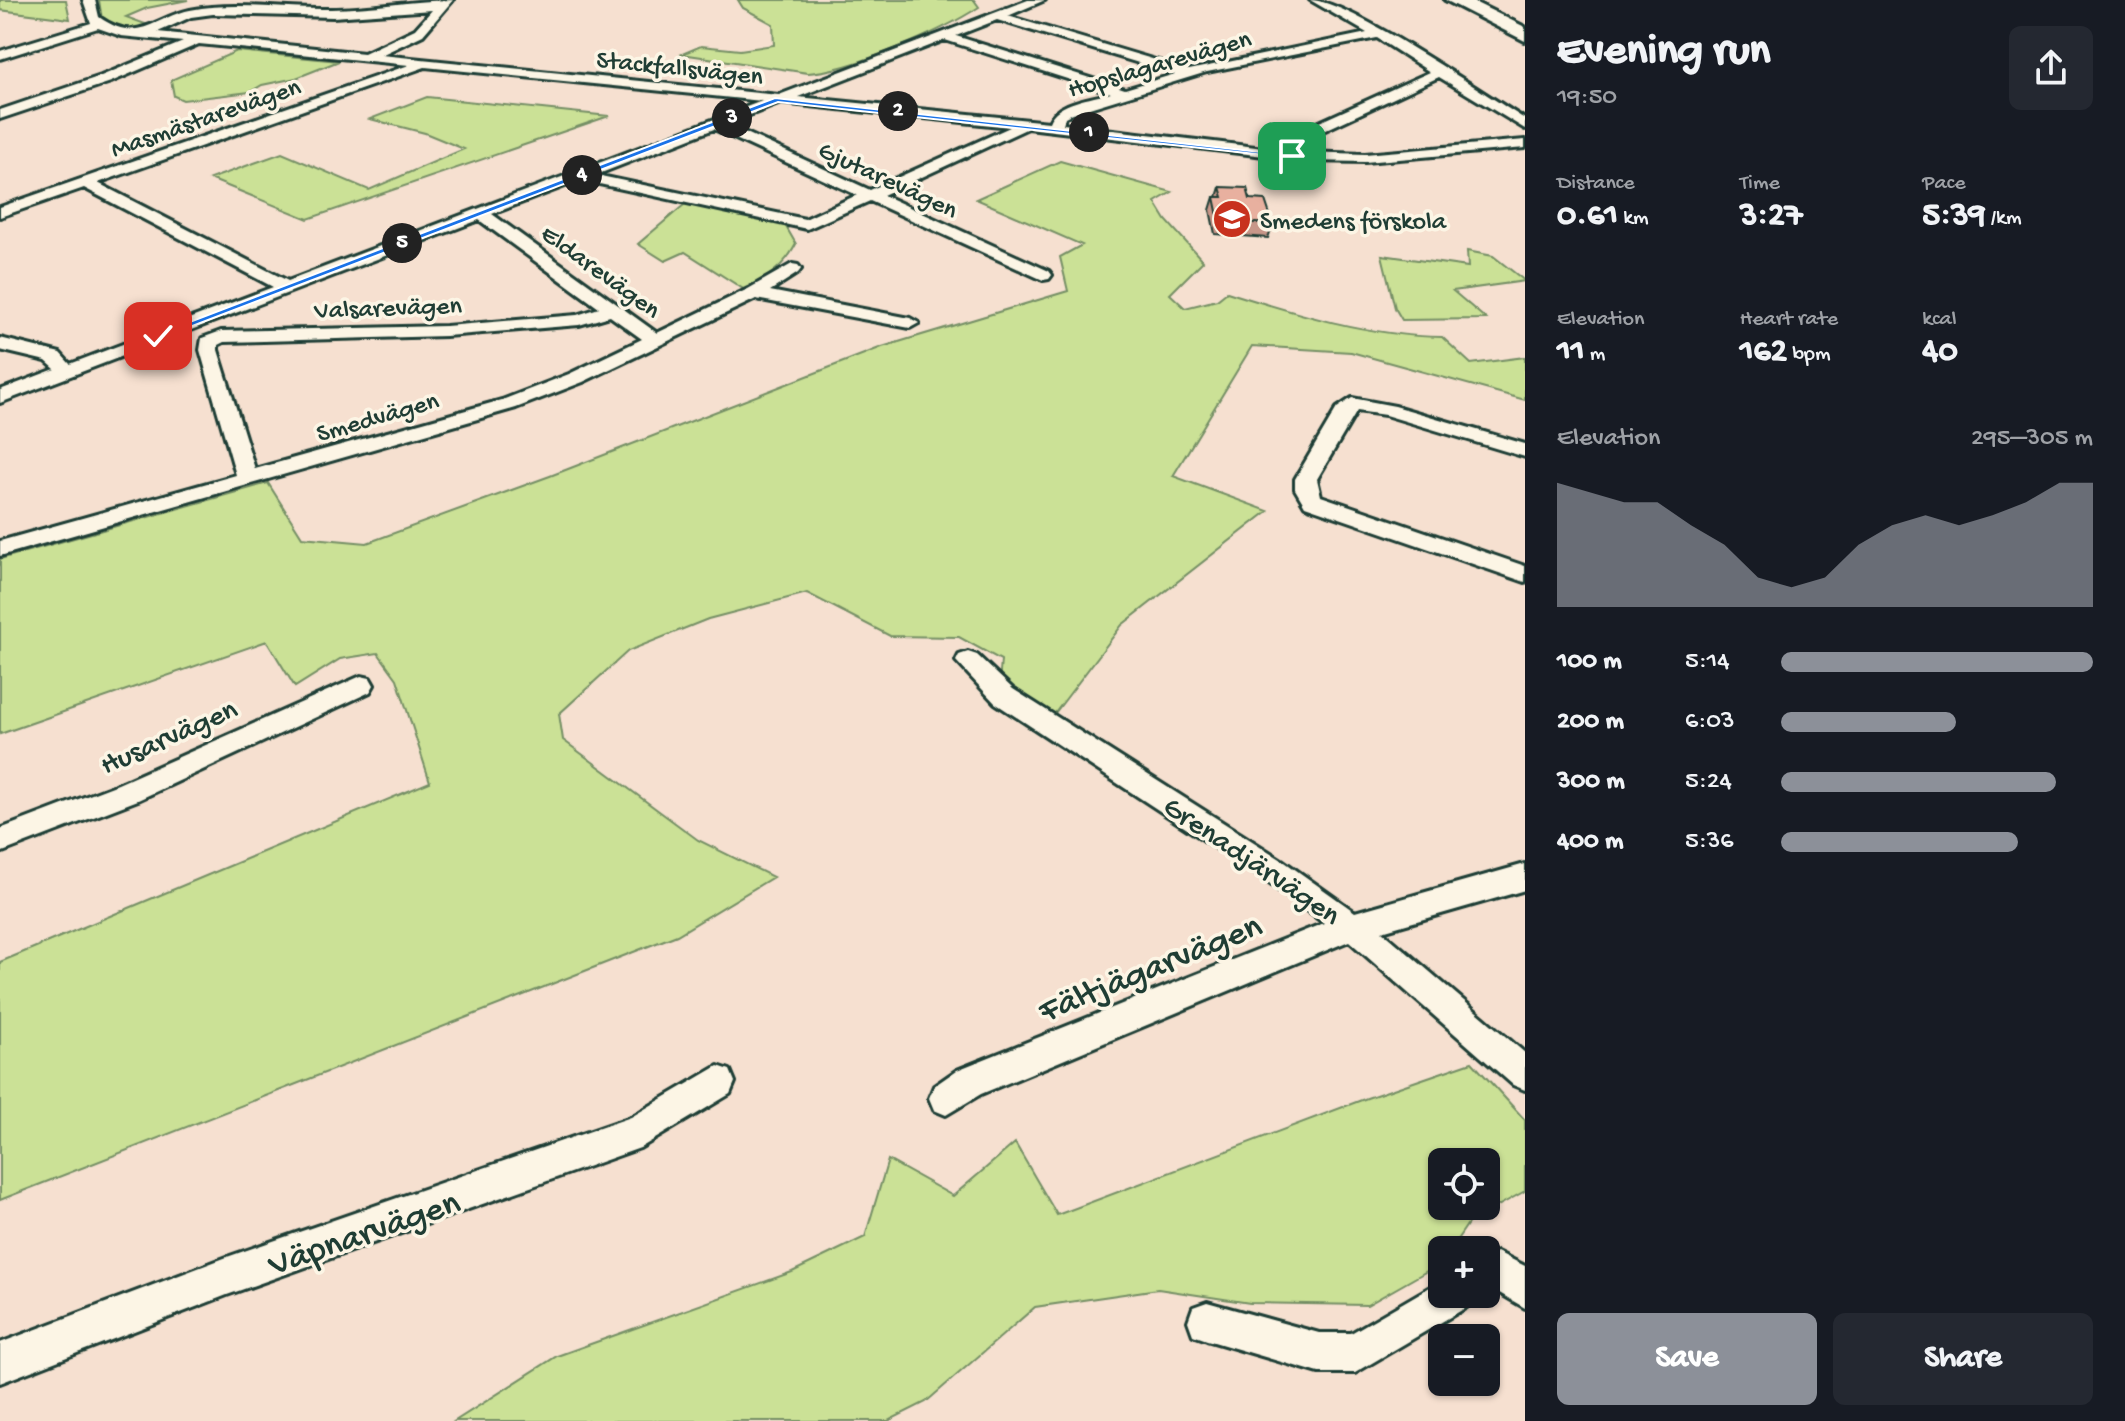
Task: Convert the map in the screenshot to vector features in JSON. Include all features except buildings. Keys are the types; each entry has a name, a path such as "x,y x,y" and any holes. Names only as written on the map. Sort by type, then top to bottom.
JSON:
{"highway":[{"path":"1455,0 1525,35"},
{"path":"1476,0 1525,24"}],"street":[{"path":"0,55 99,24 90,14 89,0"},
{"path":"0,397 1039,0"},
{"path":"1316,0 1379,34 1525,125"},
{"path":"142,35 188,14 213,10 314,14 444,3"},
{"path":"365,58 419,32 444,3"},
{"path":"995,16 1187,73"},
{"name":"Stackfallsvägen","path":"99,24 109,30 142,35 1026,124 1292,156 1365,158 1525,144"},
{"name":"Hopslagarevägen","path":"1054,128 1059,115 1068,110 1187,73 1379,34"},
{"path":"4,35 36,43"},
{"path":"944,36 1125,93"},
{"path":"0,115 106,79 197,41"},
{"name":"Masmästarevägen","path":"0,212 426,63"},
{"path":"1292,156 1305,145 1300,136 1440,72"},
{"name":"Gjutarevägen","path":"715,124 1043,275"},
{"path":"581,176 807,224 1026,124"},
{"path":"84,182 287,287"},
{"name":"Eldarevägen","path":"481,214 655,340"},
{"name":"Smedvägen","path":"0,549 509,404 576,378 754,293 792,269"},
{"path":"754,293 910,323"},
{"name":"Valsarevägen","path":"247,478 209,342 221,337 462,330 579,320 612,309"},
{"path":"0,344 53,357 67,371"},
{"path":"1525,451 1388,410 1352,404 1344,412 1306,479 1306,489 1313,501 1525,574"},
{"name":"Grenadjärvägen","path":"968,661 1004,696 1272,869 1352,926 1525,1074"},
{"name":"Husarvägen","path":"0,841 128,792 361,685"},
{"name":"Fältjägarvägen","path":"946,1098 969,1082 1352,926 1525,877"},
{"name":"Väpnarvägen","path":"0,1363 227,1276 640,1131 718,1082"},
{"path":"1500,1273 1525,1289"},
{"path":"1207,1321 1319,1353 1355,1353 1431,1308"}],"green space":[{"path":"0,0 66,0 70,19 0,10"},
{"path":"99,0 188,0 147,8 126,17 148,25 138,29 103,26"},
{"path":"738,0 974,0 979,7 896,48 827,70 808,73 682,54 701,46 740,50 774,45 773,24 743,8"},
{"path":"237,51 339,61 296,78 262,85 250,92 183,100 174,96 171,80"},
{"path":"427,97 609,116 308,219 210,179 282,153 369,190 464,149 425,133 370,119"},
{"path":"1060,161 1172,192 1155,202 1166,220 1203,261 1170,294 1185,308 1217,300 1227,292 1306,316 1360,328 1442,337 1471,364 1525,357 1525,400 1351,352 1252,346 1173,476 1268,511 1122,625 1052,717 999,684 1001,660 959,637 890,636 807,593 708,619 628,651 559,714 563,740 698,840 773,877 677,935 0,1200 0,962 430,782 397,679 378,653 340,659 295,687 267,641 0,734 0,559 268,483 302,537 367,543 550,476 882,347 1068,291 1060,257 1082,245 976,199"},
{"path":"685,204 785,225 796,244 774,271 745,290 685,252 665,261 638,244"},
{"path":"1467,251 1493,256 1525,281 1453,291 1486,319 1402,320 1395,308 1382,255 1468,267"},
{"path":"1472,1062 1525,1120 1525,1191 1500,1205 1500,1148 1428,1148 1428,1220 1473,1220 1460,1236 1428,1236 1428,1270 1367,1305 1250,1303 1158,1289 1035,1307 926,1402 888,1421 455,1421 557,1356 792,1272 865,1237 888,1160 953,1196 1015,1143 1057,1215 1367,1098"}],"place":[{"name":"Smedens förskola","path":"1232,219"}],"route":[{"path":"158,336 778,100 1026,124 1292,156"}]}
